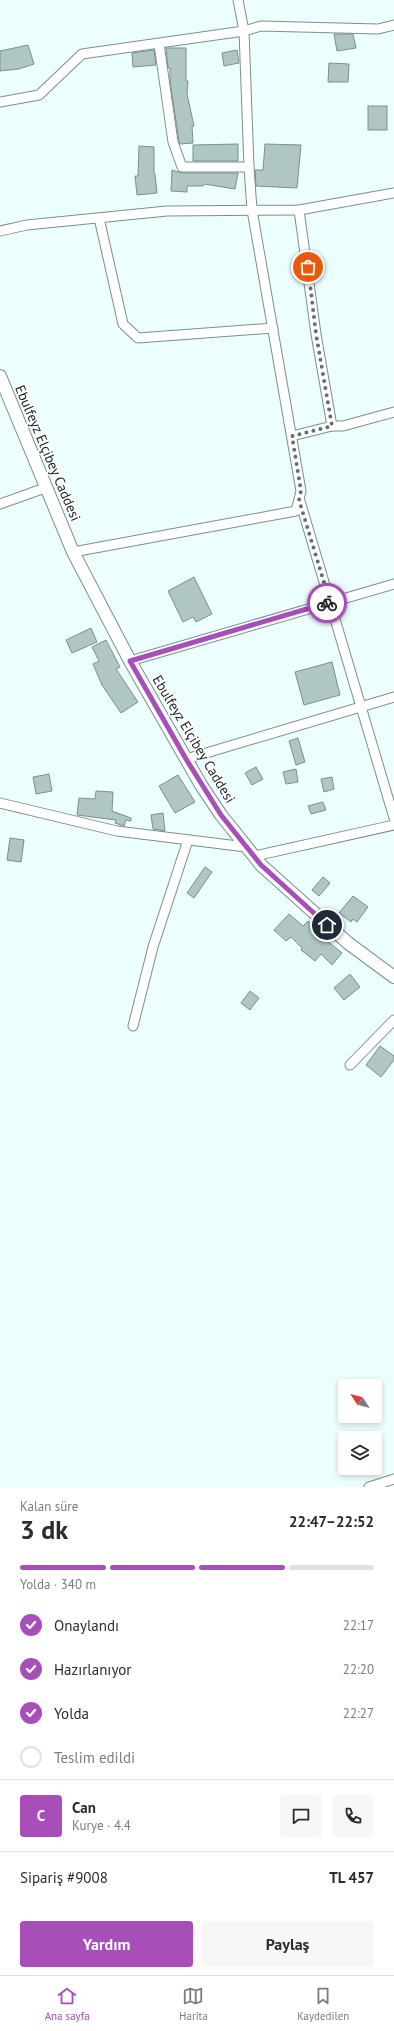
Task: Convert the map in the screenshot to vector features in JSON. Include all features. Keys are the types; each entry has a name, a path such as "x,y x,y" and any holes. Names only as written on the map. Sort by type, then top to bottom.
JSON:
{"street":[{"path":"73,552 296,511 301,491 252,210 244,31 238,0"},
{"path":"0,102 39,95 82,54 244,31 261,26 378,29 394,25"},
{"path":"159,44 174,142 182,167 249,167"},
{"path":"0,231 27,225 167,211 299,210 394,193"},
{"path":"299,210 316,334 332,426"},
{"path":"99,218 123,324 138,338 273,328"},
{"name":"Ebulfeyz Elçibey Caddesi","path":"0,376 45,488 73,552 130,661 186,759 221,815 261,865 336,932 394,977"},
{"path":"292,436 332,426 343,426 394,412"},
{"path":"0,504 45,488"},
{"path":"299,500 362,705 394,818"},
{"path":"130,661 394,584"},
{"path":"186,759 362,705 394,697"},
{"path":"0,803 117,831 246,847"},
{"path":"255,856 394,825"},
{"path":"133,1026 153,947 188,840"},
{"path":"350,1065 394,1020"},
{"path":"369,1487 394,1479"}],"building":[{"path":"334,34 353,34 356,48 337,51"},
{"path":"28,45 34,64 19,69 0,71 0,51"},
{"path":"166,48 186,48 186,81 188,81 187,94 194,126 192,126 193,143 180,144 179,141"},
{"path":"154,50 156,65 133,67 132,53"},
{"path":"237,50 239,63 224,66 222,53"},
{"path":"329,63 349,64 348,82 328,82"},
{"path":"368,106 387,106 387,130 368,130"},
{"path":"238,144 238,161 193,161 193,145"},
{"path":"265,144 301,145 297,188 256,186 255,170 263,170"},
{"path":"139,146 154,147 154,174 157,193 137,195 135,176 138,176"},
{"path":"172,170 182,173 238,173 235,189 204,184 203,186 187,186 187,192 171,191"},
{"path":"194,577 212,614 196,622 193,617 183,622 168,591"},
{"path":"91,628 97,642 72,653 66,640"},
{"path":"106,640 120,667 116,669 138,702 121,713 102,685 93,664 99,661 92,647"},
{"path":"332,662 340,695 304,705 295,672"},
{"path":"298,738 305,762 296,765 289,741"},
{"path":"256,767 263,779 252,785 245,773"},
{"path":"296,769 298,782 286,784 283,772"},
{"path":"49,774 52,791 36,794 33,777"},
{"path":"178,775 195,802 175,813 159,786"},
{"path":"332,777 334,789 324,792 321,779"},
{"path":"96,791 113,792 112,811 131,818 131,821 126,820 124,826 115,823 116,820 77,815 79,798 95,799"},
{"path":"323,802 326,810 311,814 308,806"},
{"path":"163,813 165,831 153,829 151,815"},
{"path":"10,838 24,840 21,862 7,860"},
{"path":"205,867 212,872 194,898 187,893"},
{"path":"323,877 330,883 319,896 312,890"},
{"path":"353,896 368,907 357,922 353,919 351,922 339,913"},
{"path":"289,914 303,926 308,921 317,930 315,931 342,953 332,965 321,954 315,961 301,950 302,948 291,937 286,941 274,930"},
{"path":"350,974 360,987 344,1000 334,988"},
{"path":"250,991 259,998 250,1010 241,1003"},
{"path":"380,1046 394,1056 394,1060 381,1077 366,1065"}],"way so far":[{"path":"308,267 316,334 332,426 292,436 301,491 299,500 330,602 327,603"}],"route":[{"path":"327,603 130,661 201,785 221,815 261,865 327,925"}]}
